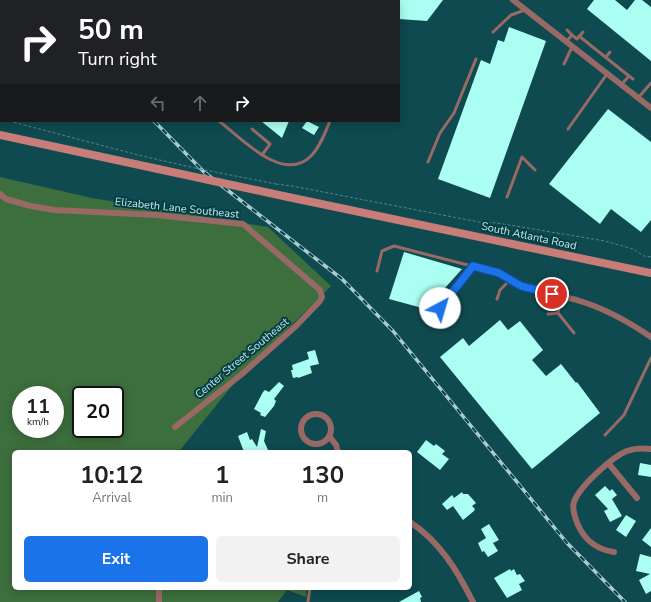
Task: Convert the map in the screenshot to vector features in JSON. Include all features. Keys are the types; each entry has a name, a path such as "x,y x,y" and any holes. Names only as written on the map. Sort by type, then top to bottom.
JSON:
{"main road":[{"name":"South Atlanta Road","path":"0,135 158,170 651,273"}],"street":[{"path":"512,0 651,108"},
{"name":"Elizabeth Lane Southeast","path":"0,194 6,199 31,206 54,210 156,215 243,224 313,283 321,294 320,301"},
{"path":"511,281 532,289 596,306 631,324 651,337"},
{"name":"Center Street Southeast","path":"175,427 242,374 296,326 320,301"},
{"path":"329,436 319,444 311,443 305,440 300,428 303,420 309,415 315,413 324,416 331,425 329,436 336,445 337,450"},
{"path":"614,552 598,548 585,537 577,524 573,510 577,496 590,480 625,452 633,449 651,449"},
{"path":"609,464 637,498"},
{"path":"412,524 427,535 443,552 473,602"},
{"path":"159,590 160,602"}],"lane":[{"path":"493,32 511,15 525,10"},
{"path":"566,30 577,39 583,32"},
{"path":"566,42 572,35"},
{"path":"579,36 633,79"},
{"path":"564,64 572,46"},
{"path":"606,57 610,52"},
{"path":"428,162 440,133 454,113 476,59"},
{"path":"568,129 607,74"},
{"path":"621,85 629,76"},
{"path":"638,98 651,83"},
{"path":"220,122 262,155 279,164 302,163 317,148 330,122"},
{"path":"252,129 270,144 262,155"},
{"path":"507,197 522,157 535,170"},
{"path":"377,271 382,251 394,246 499,273 511,281 500,290 496,299"},
{"path":"432,313 440,308 473,266"},
{"path":"561,296 558,313 574,333"},
{"path":"548,314 558,313"},
{"path":"605,436 624,415 651,358"},
{"path":"308,602 310,590"}],"path":[{"path":"13,122 142,156 195,168 479,222 497,223 567,236 605,241 633,248 644,256 651,257"}],"green space":[{"path":"0,177 92,198 268,227 331,286 241,375 180,450 12,450 12,590 287,590 278,602 0,602"},
{"path":"287,590 307,590 306,597"}],"building":[{"path":"400,0 443,0 427,21 400,19"},
{"path":"594,0 615,0 627,10 635,0 642,0 651,7 651,61 587,9"},
{"path":"509,27 546,41 490,198 438,179 481,60 490,64 498,40 504,42"},
{"path":"608,109 651,142 651,220 641,232 611,209 600,224 549,184"},
{"path":"262,122 289,122 282,138"},
{"path":"306,122 319,127 314,135 302,128"},
{"path":"404,252 462,269 426,309 389,299"},
{"path":"500,320 508,330 520,321 543,350 532,360 546,376 561,364 576,383 577,382 600,413 532,469 440,357 463,338 469,346"},
{"path":"315,350 319,364 310,366 312,373 298,378 293,378 291,370 293,370 292,365 309,359 307,352"},
{"path":"279,382 284,386 274,399 276,401 274,406 265,417 260,415 261,413 254,409 263,392 265,390 269,392"},
{"path":"261,429 266,431 264,441 268,450 243,450 238,436 247,432 250,440 252,439 257,447"},
{"path":"426,440 434,446 436,444 445,451 442,454 449,459 440,470 417,452"},
{"path":"640,463 651,465 651,477 638,475"},
{"path":"605,486 610,491 612,489 617,495 612,499 622,516 610,522 604,511 608,509 595,495"},
{"path":"462,492 463,494 468,494 476,503 472,506 475,509 474,511 463,520 453,506 447,510 442,504 452,495 454,498"},
{"path":"626,515 636,521 626,537 616,530"},
{"path":"489,524 499,540 493,543 498,551 488,557 484,551 482,552 478,543 486,538 481,529"},
{"path":"651,528 651,547 642,540"},
{"path":"640,554 651,557 651,591 646,594 639,580 650,574 636,571"},
{"path":"510,569 511,571 514,569 517,575 520,574 525,581 519,584 522,590 507,598 494,578"},
{"path":"419,591 422,597 420,598 421,602 399,602"}],"railway":[{"path":"155,122 204,172 342,279 393,331 567,543 625,602"}],"route":[{"path":"440,308 473,266 499,273 521,286 552,294"}]}
